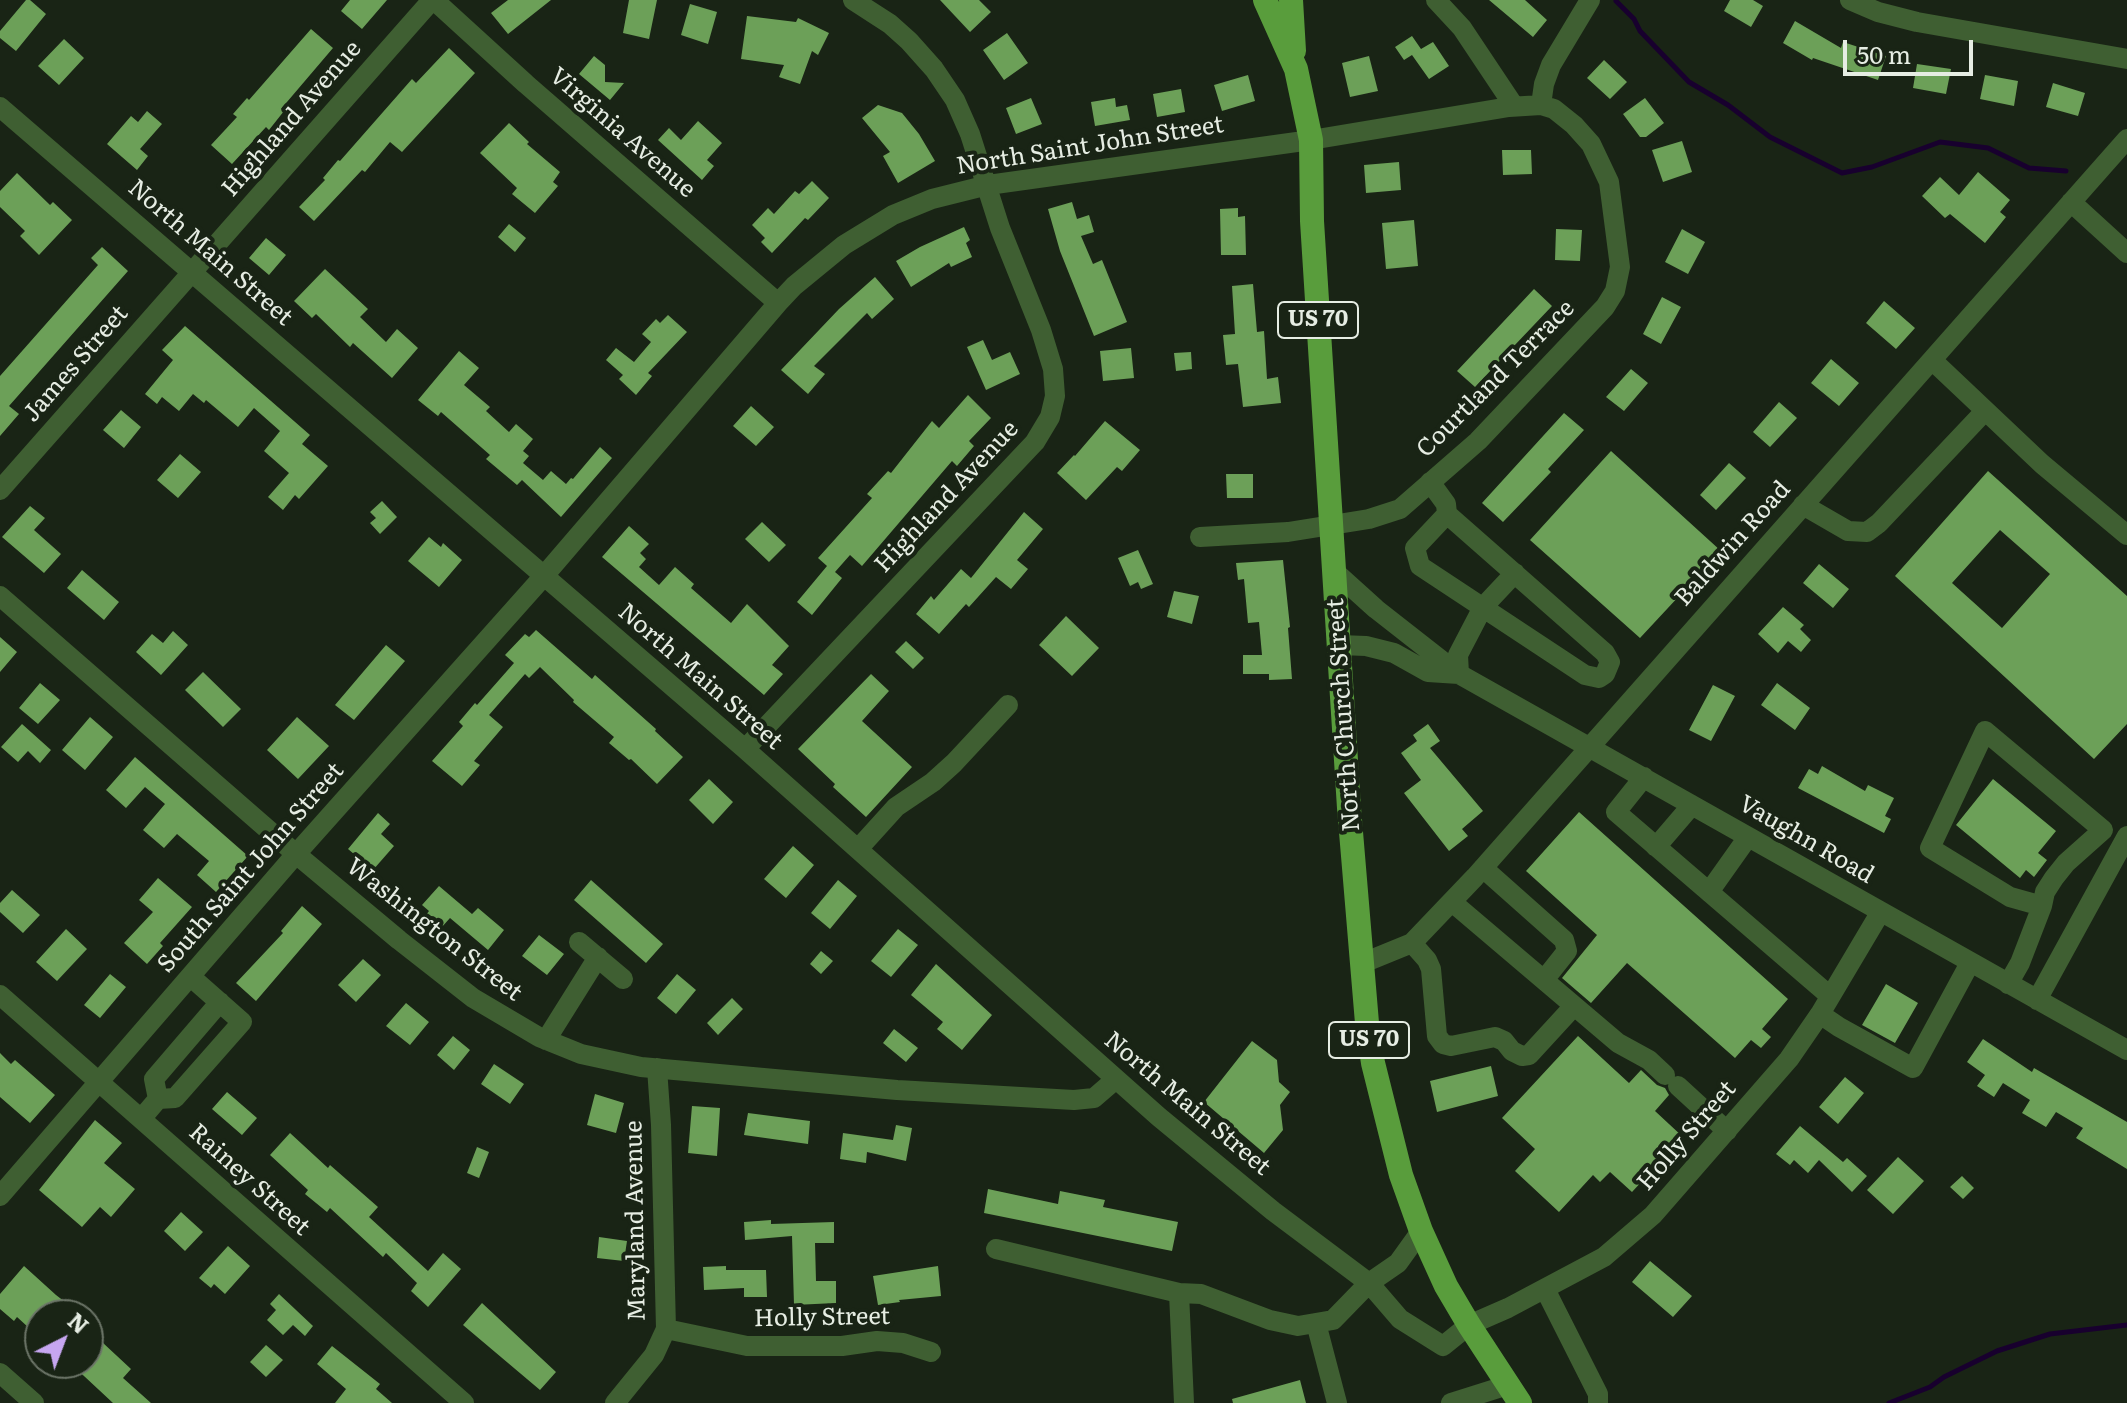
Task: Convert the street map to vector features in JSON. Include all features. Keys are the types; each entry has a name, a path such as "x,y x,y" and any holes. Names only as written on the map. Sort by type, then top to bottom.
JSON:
{"main road":[{"name":"North Church Street","path":"1265,0 1296,69 1311,140 1312,221 1349,808 1373,1063 1401,1175 1421,1231 1446,1286 1514,1394"},
{"name":"US 70","path":"1291,0 1296,69"}],"street":[{"name":"Highland Avenue","path":"192,272 433,0"},
{"name":"Virginia Avenue","path":"433,0 778,303"},
{"name":"Highland Avenue","path":"745,749 1035,442 1050,417 1055,396 1053,369 955,100 934,69 890,24 853,0"},
{"path":"1436,0 1462,28 1514,106"},
{"path":"1541,105 1551,65 1590,0"},
{"path":"1850,0 1971,33 2127,59"},
{"name":"North Saint John Street","path":"543,577 778,303 794,286 868,229 932,199 988,185 1311,140 1514,106 1541,105"},
{"name":"Courtland Terrace","path":"1200,537 1288,532 1388,515 1400,509 1478,441 1605,307 1620,267 1609,182 1604,166 1591,144 1574,125 1554,109 1541,105"},
{"name":"North Main Street","path":"0,107 745,749 1116,1079 1273,1211 1369,1283 1400,1319 1443,1346 1469,1325"},
{"name":"Baldwin Road","path":"1363,963 1412,943 1452,902 2127,139"},
{"path":"2071,202 2127,253"},
{"name":"James Street","path":"0,490 192,272"},
{"path":"1932,360 2042,464 2127,535"},
{"path":"1803,505 1848,531 1867,532 1985,411"},
{"path":"1430,482 1446,504 1447,514 1605,653 1610,662 1605,674 1599,678 1585,675 1420,566 1415,548 1447,514"},
{"name":"Vaughn Road","path":"1335,572 1376,609 1459,674 2127,1050"},
{"path":"1459,674 1458,655 1483,607 1515,573"},
{"name":"South Saint John Street","path":"0,1196 296,854 543,577"},
{"name":"Washington Street","path":"0,596 296,854 473,998 511,1023 546,1040 611,1062 897,1090 1074,1100 1094,1098 1116,1079"},
{"name":"Vaughn Road","path":"1340,645 1366,646 1394,653 1428,672 1459,674"},
{"path":"858,849 896,807 933,782 954,763 1008,705"},
{"path":"2042,906 2010,897 1930,848 1985,731 2103,830"},
{"path":"1644,777 1616,812 1709,892 1825,1005 1839,1027 1913,1068 1970,963"},
{"path":"1656,847 1692,805"},
{"path":"2008,984 2020,963 2045,892 2054,878 2103,830 2127,824"},
{"path":"2037,1000 2127,836"},
{"path":"1709,892 1748,837"},
{"path":"1483,868 1564,940 1567,951 1544,980"},
{"path":"1452,902 1618,1043 1649,1060 1727,1131"},
{"name":"Holly Street","path":"1469,1325 1604,1257 1653,1215 1789,1059 1880,913"},
{"path":"579,942 623,979"},
{"path":"1412,943 1431,969 1437,1036 1443,1044 1451,1046 1495,1037 1504,1041 1512,1051 1522,1056 1529,1055 1574,1006"},
{"path":"546,1040 598,957"},
{"path":"141,1119 158,1099 175,1098 242,1022 191,977"},
{"name":"Rainey Street","path":"0,995 464,1403"},
{"path":"158,1099 154,1079 220,1002"},
{"name":"Maryland Avenue","path":"615,1403 654,1355 666,1329 657,1068"},
{"path":"996,1249 1179,1293 1201,1294 1270,1320 1298,1326 1333,1320 1369,1283 1398,1263 1421,1231"},
{"path":"1545,1289 1598,1394 1598,1403"},
{"path":"1179,1293 1184,1403"},
{"path":"1316,1323 1337,1403"},
{"name":"Holly Street","path":"666,1329 747,1346 842,1346 877,1341 903,1343 931,1352"},
{"path":"0,1373 34,1403"},
{"path":"1451,1403 1514,1394"}],"building":[{"path":"26,0 46,14 16,51 0,38 0,31"},
{"path":"350,0 387,0 362,29 341,11"},
{"path":"508,0 551,0 508,34 491,13"},
{"path":"629,0 657,0 649,39 623,33"},
{"path":"940,0 979,0 991,12 970,32"},
{"path":"1489,0 1525,0 1547,20 1533,37"},
{"path":"1730,0 1753,0 1763,6 1751,27 1724,11"},
{"path":"690,4 717,12 708,44 681,35"},
{"path":"747,16 796,22 798,18 829,33 818,55 812,51 800,84 779,77 784,65 741,59"},
{"path":"1795,21 1841,48 1843,42 1886,56 1878,80 1812,60 1783,43"},
{"path":"311,29 333,48 281,109 284,111 269,130 266,127 232,164 211,145 237,117 233,114"},
{"path":"1007,33 1028,63 1004,80 983,50"},
{"path":"1412,36 1421,49 1433,42 1449,66 1429,79 1412,55 1404,60 1395,47"},
{"path":"64,39 84,58 59,85 38,66"},
{"path":"449,48 475,73 402,152 390,142 365,172 362,170 314,221 299,207 412,79 416,83"},
{"path":"594,56 605,65 605,82 624,83 610,100 579,74"},
{"path":"1369,56 1378,91 1350,97 1342,63"},
{"path":"1604,60 1627,82 1610,99 1587,78"},
{"path":"1917,64 1951,69 1946,94 1913,88"},
{"path":"1248,75 1255,101 1222,111 1214,85"},
{"path":"1985,75 2018,81 2014,106 1980,99"},
{"path":"2053,83 2085,93 2078,116 2046,107"},
{"path":"1181,89 1185,112 1157,117 1153,94"},
{"path":"1031,98 1042,124 1016,134 1006,108"},
{"path":"1115,98 1116,107 1127,105 1130,120 1095,126 1091,102"},
{"path":"1645,98 1664,123 1646,137 1640,137 1623,114"},
{"path":"878,105 902,113 935,161 898,183 883,156 890,152 862,118"},
{"path":"147,111 162,124 140,149 148,156 137,170 107,144 131,116 138,122"},
{"path":"698,121 722,143 707,160 714,166 702,180 658,140 669,128 681,140"},
{"path":"509,123 529,142 527,144 560,172 553,182 558,186 535,213 512,194 517,188 480,153"},
{"path":"1682,141 1692,172 1663,182 1652,150"},
{"path":"1502,150 1531,150 1532,174 1503,175"},
{"path":"1399,162 1401,190 1366,193 1364,165"},
{"path":"1978,172 2010,200 2000,212 2006,217 1985,243 1950,214 1945,218 1922,196 1940,177 1959,195"},
{"path":"17,173 50,205 53,202 72,220 39,255 20,236 25,231 0,207 0,191"},
{"path":"812,181 829,198 772,253 761,242 765,238 752,225 768,208 774,214 795,191 799,194"},
{"path":"1072,202 1077,219 1089,215 1094,232 1081,236 1093,264 1102,260 1127,322 1094,336 1060,251 1048,209"},
{"path":"1238,208 1238,217 1245,216 1246,255 1221,255 1220,209"},
{"path":"1414,220 1418,266 1386,269 1382,223"},
{"path":"509,224 526,238 515,252 498,237"},
{"path":"964,227 970,240 966,243 972,257 951,267 949,263 911,287 896,261"},
{"path":"1556,229 1582,230 1580,261 1555,260"},
{"path":"1682,229 1705,242 1688,274 1665,262"},
{"path":"266,238 286,255 269,275 249,258"},
{"path":"102,247 128,271 9,406 19,414 0,436 0,376 98,265 91,258"},
{"path":"325,269 368,309 360,317 386,342 397,329 418,348 392,378 353,343 350,347 316,314 312,318 294,301"},
{"path":"875,277 894,299 872,319 867,313 814,366 825,374 808,394 781,370 839,309"},
{"path":"1253,284 1257,332 1264,331 1267,379 1278,377 1281,403 1243,407 1238,364 1226,365 1223,335 1235,334 1232,286"},
{"path":"1534,289 1552,306 1475,387 1457,371"},
{"path":"1662,297 1681,307 1661,344 1643,334"},
{"path":"1884,301 1915,328 1896,349 1866,323"},
{"path":"668,315 687,332 648,373 652,376 636,395 619,379 623,375 606,360 616,348 634,362 651,342 642,334 656,319 660,323"},
{"path":"185,326 310,435 302,444 328,466 299,499 295,495 283,510 268,497 289,473 264,451 280,431 254,408 238,427 206,400 204,403 193,394 179,411 162,397 157,404 145,394 173,360 162,350"},
{"path":"983,340 992,360 1010,352 1020,374 986,390 967,347"},
{"path":"1131,348 1134,378 1103,381 1100,351"},
{"path":"459,351 479,368 464,385 490,407 486,411 509,432 516,424 533,439 523,451 529,456 523,463 543,480 551,471 566,484 600,447 612,458 561,517 522,480 517,485 486,459 490,455 441,412 438,416 418,400"},
{"path":"1191,352 1192,369 1176,371 1174,353"},
{"path":"1831,359 1859,383 1839,406 1811,383"},
{"path":"1631,369 1648,383 1624,411 1606,397"},
{"path":"968,395 991,418 969,441 974,446 957,466 952,461 862,566 850,555 835,572 842,578 812,615 797,602 827,566 818,558 872,498 867,494 888,471 891,473 932,421 939,428"},
{"path":"1779,402 1797,418 1770,447 1753,432"},
{"path":"751,406 774,427 756,446 733,426"},
{"path":"121,410 141,427 124,448 103,430"},
{"path":"1564,413 1584,430 1548,469 1551,472 1503,522 1482,503"},
{"path":"1105,421 1140,450 1122,471 1117,467 1086,500 1057,473"},
{"path":"1611,451 1721,551 1640,638 1530,540"},
{"path":"180,454 201,472 178,498 157,480"},
{"path":"1729,463 1746,478 1716,510 1700,495"},
{"path":"1988,471 2127,596 2127,724 2094,759 1895,576","holes":["2000,530 2050,574 2002,628 1952,583"]},
{"path":"1226,474 1253,474 1253,498 1227,498"},
{"path":"382,501 397,517 380,534 370,523 376,518 370,512"},
{"path":"30,506 45,518 34,530 61,554 44,573 2,537"},
{"path":"1024,512 1043,529 1017,560 1028,569 1011,589 996,577 939,634 916,614 931,596 934,600 961,569 971,578"},
{"path":"762,522 786,545 769,562 745,539"},
{"path":"629,526 649,544 640,553 646,559 639,567 659,585 675,567 694,584 691,588 731,623 747,604 789,646 772,665 783,674 764,695 602,557"},
{"path":"429,537 441,547 443,543 462,560 439,587 408,561"},
{"path":"1138,550 1153,584 1141,589 1138,582 1130,586 1118,558"},
{"path":"1283,560 1292,679 1269,680 1269,674 1243,674 1243,655 1262,655 1259,622 1248,623 1244,579 1238,580 1236,563"},
{"path":"1819,564 1849,589 1833,608 1803,583"},
{"path":"82,570 119,602 104,620 67,588"},
{"path":"1174,591 1199,596 1192,624 1167,617"},
{"path":"1783,607 1804,625 1800,629 1811,640 1801,652 1788,641 1778,653 1758,634"},
{"path":"1066,616 1099,648 1072,676 1039,645"},
{"path":"536,630 592,679 595,675 683,757 657,784 609,743 614,737 573,702 540,667 529,678 525,674 489,715 503,727 474,761 480,765 462,786 432,761 463,726 459,722 514,663 505,655 525,634 529,637"},
{"path":"173,631 188,645 161,675 136,652 152,634 163,643"},
{"path":"0,637 17,652 0,672"},
{"path":"906,641 924,658 913,669 895,652"},
{"path":"386,645 405,661 354,720 335,705"},
{"path":"203,672 241,709 223,727 185,690"},
{"path":"871,674 889,691 862,721 912,767 866,817 798,749"},
{"path":"40,683 60,700 38,724 19,708"},
{"path":"1777,683 1810,708 1795,730 1761,705"},
{"path":"1713,685 1735,696 1711,741 1689,730"},
{"path":"90,717 113,737 85,770 62,750"},
{"path":"297,717 329,746 298,779 267,750"},
{"path":"22,724 51,750 40,763 28,751 18,762 1,747"},
{"path":"1428,724 1440,741 1430,748 1483,811 1462,829 1468,836 1449,851 1404,793 1421,780 1401,753 1417,741 1413,735"},
{"path":"135,757 248,856 216,892 197,875 209,861 177,834 164,848 143,830 165,804 145,787 126,808 106,790"},
{"path":"1822,766 1865,791 1868,785 1894,798 1885,816 1891,819 1884,833 1798,788 1809,769 1818,774"},
{"path":"709,779 733,802 713,824 689,800"},
{"path":"1993,779 2056,831 2038,853 2047,860 2034,877 2026,870 2020,878 1956,825"},
{"path":"1579,812 1788,999 1762,1029 1771,1037 1761,1048 1751,1040 1735,1058 1627,963 1591,1003 1562,978 1597,935 1526,871"},
{"path":"378,813 390,824 381,834 394,846 373,870 348,849"},
{"path":"793,846 814,865 786,898 764,879"},
{"path":"158,878 192,907 160,943 163,946 147,964 124,943 153,912 139,900"},
{"path":"591,880 663,944 646,963 574,900"},
{"path":"838,880 857,896 830,929 811,913"},
{"path":"439,886 472,914 478,908 504,930 488,950 450,918 441,928 426,915 429,911 422,905"},
{"path":"12,890 40,915 23,933 0,912 0,903"},
{"path":"302,906 322,924 256,1001 236,983 283,933 281,931"},
{"path":"66,929 87,949 57,981 36,962"},
{"path":"898,929 918,945 891,977 871,961"},
{"path":"539,935 564,954 547,975 522,956"},
{"path":"821,951 833,961 821,974 810,964"},
{"path":"363,959 381,975 356,1002 338,985"},
{"path":"936,964 992,1015 962,1050 937,1029 943,1022 911,995"},
{"path":"110,974 126,987 100,1018 84,1005"},
{"path":"677,974 696,990 676,1014 657,998"},
{"path":"1886,984 1918,1003 1895,1043 1862,1025"},
{"path":"732,998 743,1009 718,1035 707,1023"},
{"path":"406,1003 429,1022 410,1045 386,1026"},
{"path":"894,1029 918,1048 906,1062 883,1043"},
{"path":"453,1036 470,1050 454,1070 437,1055"},
{"path":"1578,1036 1629,1083 1641,1070 1665,1088 1669,1095 1655,1111 1683,1137 1632,1192 1610,1172 1600,1182 1593,1175 1559,1212 1515,1171 1535,1149 1502,1118"},
{"path":"1983,1039 2032,1072 2034,1068 2127,1122 2127,1169 2076,1138 2083,1128 2056,1112 2046,1127 2022,1113 2030,1100 2003,1083 1994,1097 1977,1086 1985,1075 1967,1062"},
{"path":"1252,1041 1277,1060 1279,1082 1290,1092 1280,1105 1283,1130 1264,1153 1204,1102"},
{"path":"0,1053 11,1064 15,1060 55,1095 30,1123 0,1097"},
{"path":"494,1064 524,1084 510,1104 481,1084"},
{"path":"1491,1066 1498,1096 1437,1112 1430,1081"},
{"path":"1845,1077 1864,1093 1838,1124 1819,1107"},
{"path":"227,1092 257,1118 242,1135 212,1109"},
{"path":"595,1094 624,1103 616,1133 587,1125"},
{"path":"692,1106 720,1108 717,1156 688,1153"},
{"path":"748,1113 810,1121 808,1144 744,1135"},
{"path":"95,1120 122,1143 104,1163 135,1189 111,1217 100,1207 82,1227 39,1190"},
{"path":"896,1125 912,1128 906,1161 867,1152 866,1163 840,1159 843,1133 893,1140"},
{"path":"1800,1126 1843,1162 1847,1158 1867,1176 1852,1192 1819,1160 1808,1173 1794,1160 1790,1165 1776,1154"},
{"path":"290,1133 378,1207 369,1217 428,1271 443,1253 461,1269 428,1307 411,1291 417,1283 386,1253 383,1257 330,1208 327,1212 305,1194 308,1190 270,1155"},
{"path":"477,1147 489,1152 479,1178 467,1173"},
{"path":"1898,1157 1924,1181 1893,1214 1867,1190"},
{"path":"1962,1176 1974,1188 1963,1199 1950,1187"},
{"path":"988,1189 1058,1204 1060,1191 1105,1200 1103,1207 1178,1222 1172,1251 984,1213"},
{"path":"181,1212 203,1232 185,1251 164,1231"},
{"path":"771,1220 771,1224 834,1222 834,1243 815,1243 816,1281 836,1281 836,1303 794,1305 792,1236 745,1240 744,1222"},
{"path":"599,1237 627,1241 624,1261 597,1258"},
{"path":"228,1246 250,1266 225,1294 214,1284 211,1288 199,1278"},
{"path":"1650,1261 1692,1296 1673,1317 1632,1282"},
{"path":"24,1266 61,1299 24,1299 24,1323 17,1317 14,1321 0,1309 0,1294"},
{"path":"726,1266 726,1270 766,1270 767,1297 744,1297 744,1288 704,1290 703,1267"},
{"path":"938,1266 941,1296 878,1305 873,1276"},
{"path":"279,1294 313,1326 305,1336 293,1325 283,1335 267,1320 276,1310 270,1304"},
{"path":"482,1303 556,1372 540,1390 463,1325"},
{"path":"104,1344 131,1369 123,1378 151,1403 113,1403 87,1379 104,1379"},
{"path":"266,1345 283,1360 266,1377 250,1362"},
{"path":"332,1346 380,1384 376,1389 392,1403 335,1403 346,1389 317,1364"},
{"path":"1300,1380 1306,1403 1233,1403 1232,1399"}],"waterway":[{"path":"1616,1 1689,82 1728,105 1770,137 1842,173 1872,167 1940,142 1988,148 2029,168 2066,171"},
{"path":"1889,1403 1930,1387 1997,1351 2050,1334 2127,1325"}]}
